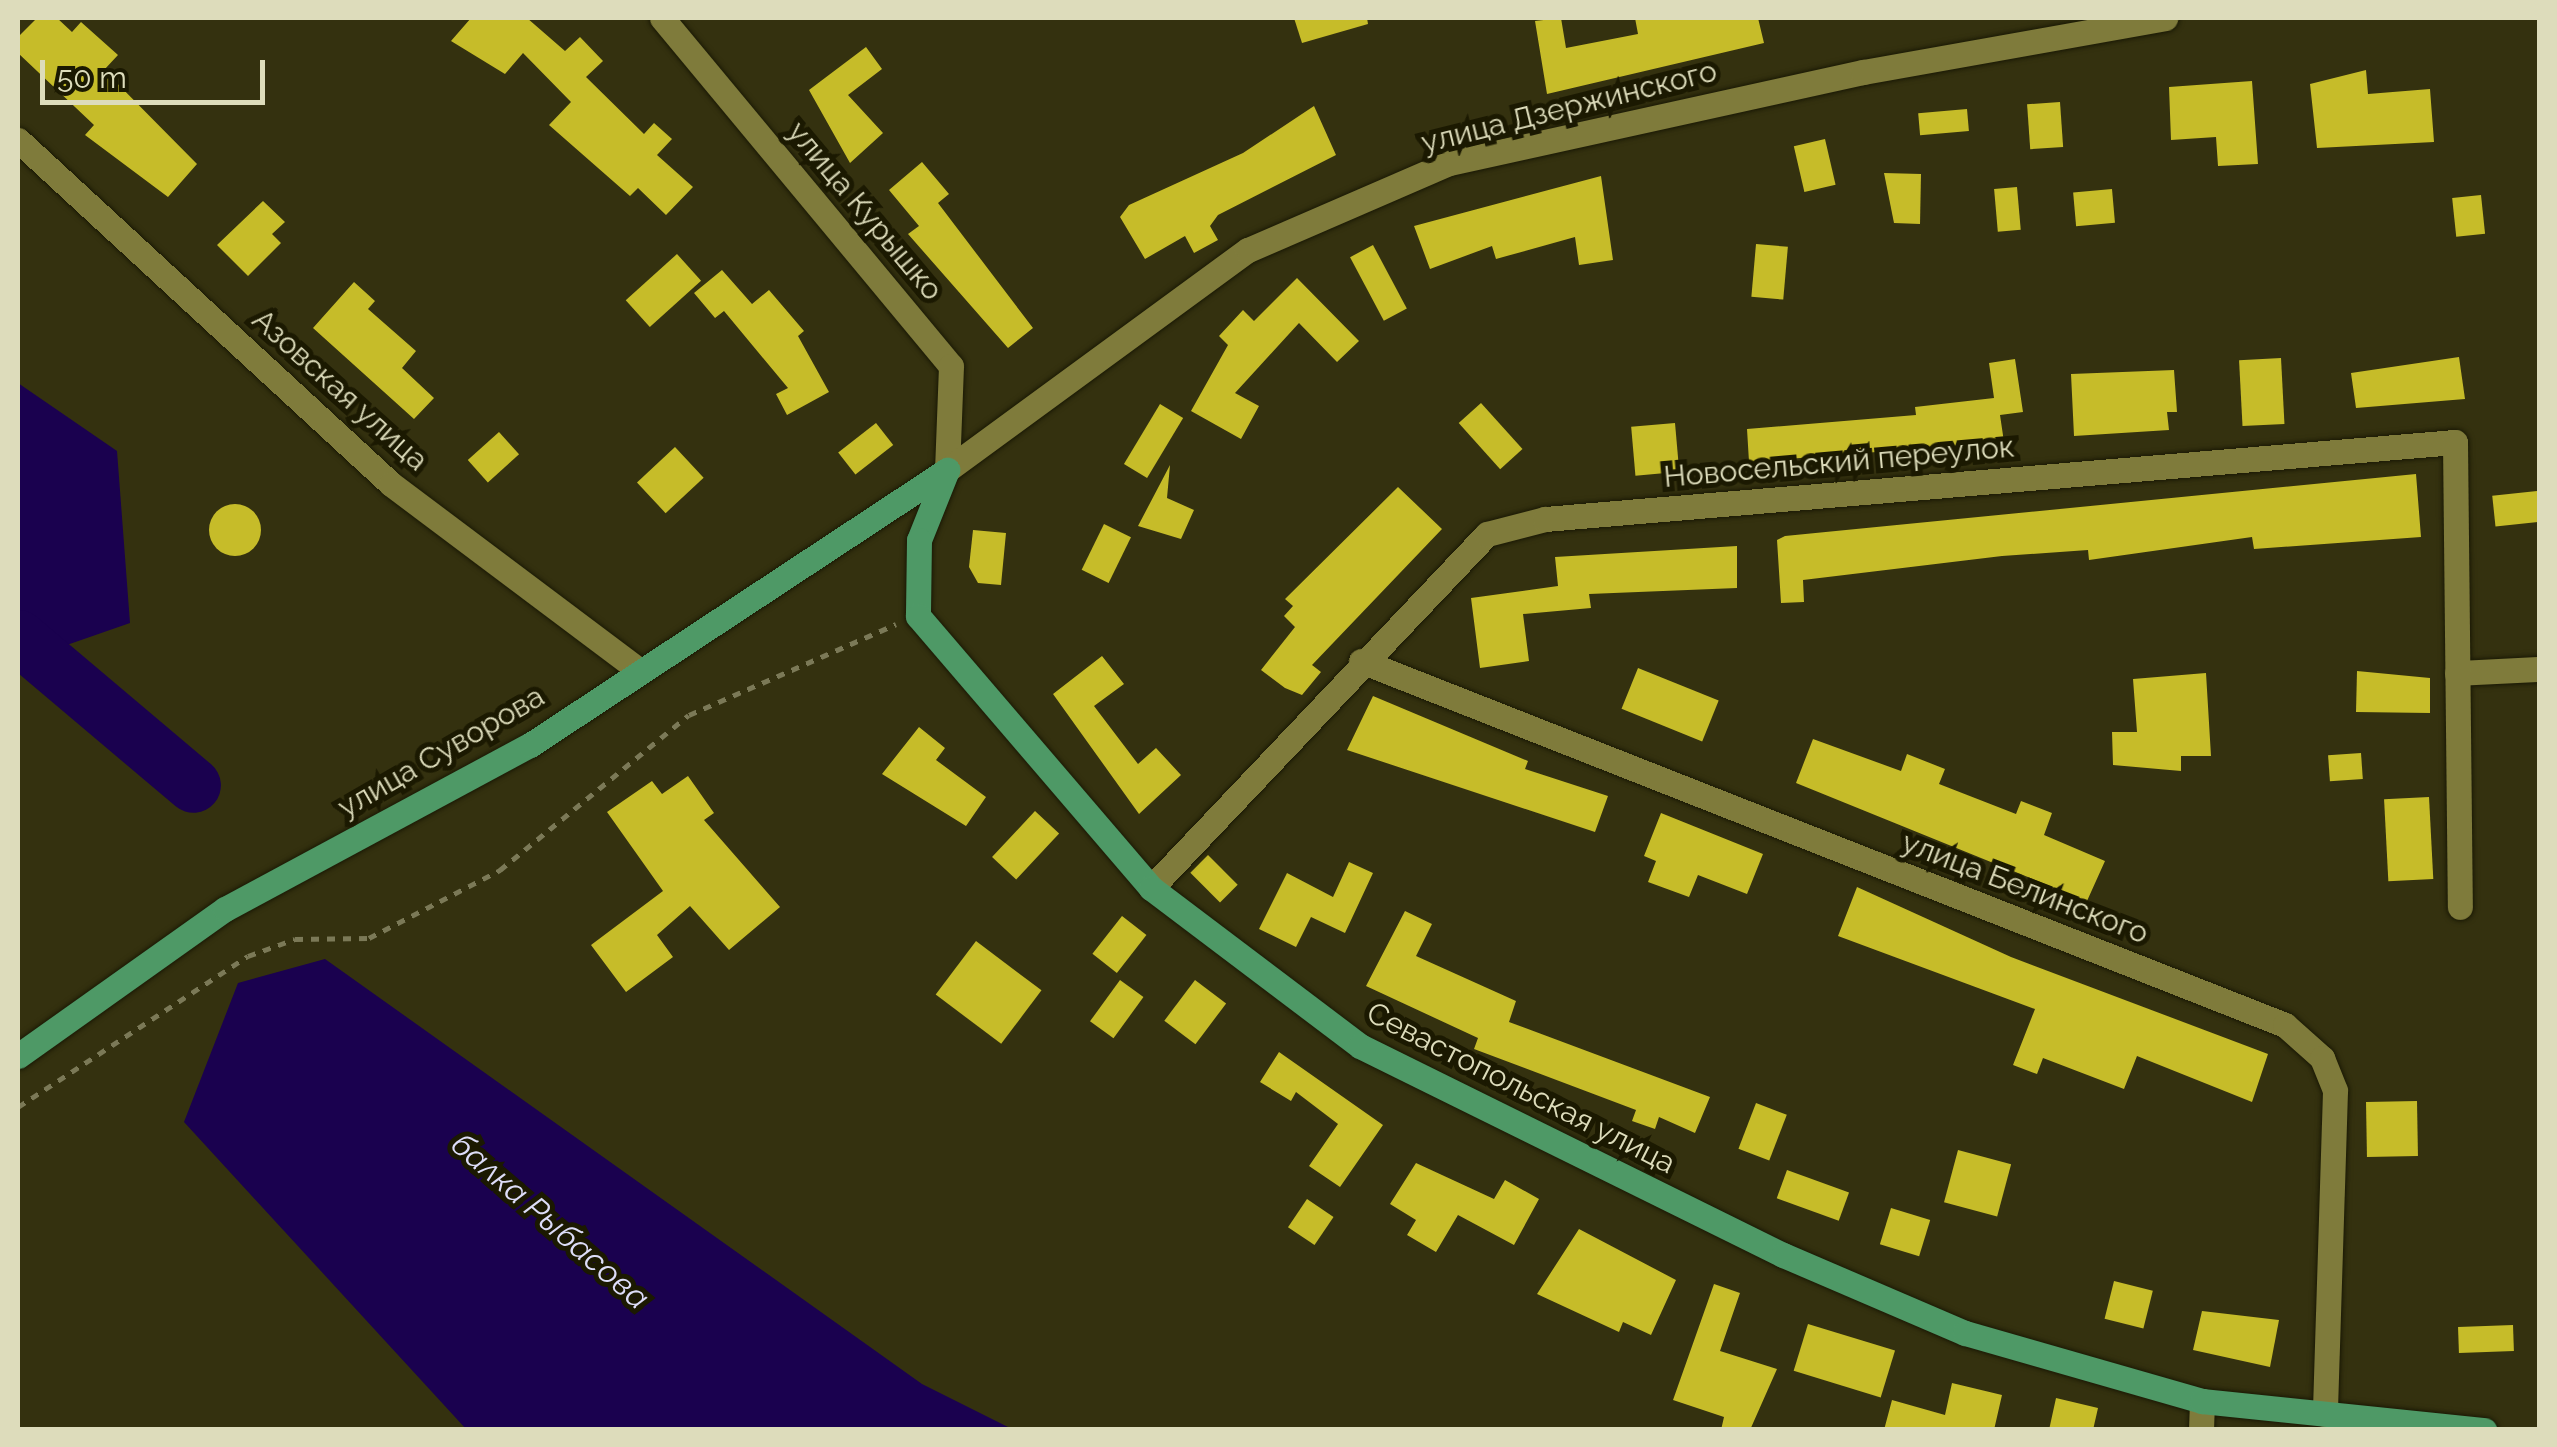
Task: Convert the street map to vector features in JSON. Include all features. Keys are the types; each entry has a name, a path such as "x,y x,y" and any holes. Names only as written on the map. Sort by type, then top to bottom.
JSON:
{"main road":[{"path":"918,616 918,540 947,470"},
{"name":"улица Суворова","path":"18,1056 225,909 530,746 636,668 947,470"},
{"name":"Севастопольская улица","path":"918,616 1150,888 1360,1046 1586,1161 1965,1333 2202,1401 2485,1430"}],"street":[{"name":"улица Курышко","path":"662,18 950,366 947,470"},
{"name":"улица Дзержинского","path":"947,470 1248,250 1448,164 1862,72 2165,18"},
{"name":"Азовская улица","path":"18,140 391,484 636,668"},
{"name":"Новосельский переулок","path":"1150,888 1361,661 1487,534 1545,520 2454,442 2460,906"},
{"name":"улица Белинского","path":"1361,661 2286,1026 2322,1058 2336,1091 2326,1414"},
{"path":"2457,673 2540,670"},
{"path":"2201,1430 2202,1401"}],"path":[{"path":"18,1106 248,956 295,938 369,938 500,870 689,714 918,616"}],"water":[{"path":"18,383 117,451 130,623 18,662"},
{"path":"325,959 922,1384 1012,1429 466,1429 184,1122 238,983"}],"building":[{"path":"37,18 57,18 72,32 81,22 118,55 104,70 197,164 168,197 85,135 94,125 18,53 18,37"},
{"path":"471,18 527,18 565,51 580,37 603,61 586,77 644,134 654,123 672,139 657,155 693,187 666,215 638,188 630,196 549,125 571,102 523,53 505,74 451,41"},
{"path":"1294,18 1367,18 1368,24 1302,43"},
{"path":"1561,18 1566,48 1638,34 1635,18 1758,18 1764,43 1547,94 1535,21"},
{"path":"866,47 882,69 848,95 883,133 850,163 809,90"},
{"path":"2366,70 2368,94 2430,89 2434,142 2317,148 2310,84"},
{"path":"2252,81 2258,164 2218,166 2216,137 2171,140 2169,87"},
{"path":"2060,102 2063,147 2030,149 2027,104"},
{"path":"1314,106 1336,155 1218,215 1210,226 1218,240 1194,253 1185,236 1145,259 1120,217 1129,205 1243,153"},
{"path":"1967,109 1969,131 1920,135 1918,113"},
{"path":"1825,139 1836,185 1804,192 1794,146"},
{"path":"922,162 949,194 938,203 1033,328 1008,348 908,234 919,226 889,190"},
{"path":"1884,173 1921,174 1920,224 1894,223"},
{"path":"1601,176 1613,260 1579,265 1575,237 1496,259 1492,246 1430,269 1414,226"},
{"path":"2017,187 2021,230 1998,232 1994,189"},
{"path":"2112,189 2115,223 2076,226 2073,192"},
{"path":"2481,195 2485,234 2456,237 2452,198"},
{"path":"263,201 285,222 272,234 281,243 248,276 217,245"},
{"path":"1756,244 1788,247 1783,300 1751,297"},
{"path":"1373,245 1407,309 1384,321 1350,257"},
{"path":"677,254 701,281 650,327 626,300"},
{"path":"722,270 752,304 769,290 804,331 798,336 829,392 787,415 776,394 788,388 724,311 715,318 694,293"},
{"path":"1297,278 1359,341 1337,362 1299,323 1235,393 1259,406 1241,439 1191,411 1228,345 1219,336 1243,310 1254,321"},
{"path":"354,282 375,301 368,309 416,351 402,368 434,398 414,419 313,328"},
{"path":"2459,357 2465,399 2356,408 2351,373"},
{"path":"2281,358 2284,424 2243,426 2239,360"},
{"path":"2015,359 2023,412 2000,415 2004,442 1749,462 1747,429 1916,415 1915,407 1994,398 1989,363"},
{"path":"2174,370 2177,412 2167,412 2169,430 2074,436 2071,374"},
{"path":"1481,403 1522,449 1500,469 1459,423"},
{"path":"1160,404 1183,418 1147,478 1124,464"},
{"path":"876,423 893,445 855,475 838,453"},
{"path":"1675,423 1679,472 1635,476 1631,427"},
{"path":"499,432 519,454 488,482 468,460"},
{"path":"675,447 704,478 666,513 637,482"},
{"path":"1170,465 1167,498 1194,510 1181,539 1138,526"},
{"path":"2416,474 2421,537 2254,549 2252,537 2089,560 2088,550 2002,556 1803,580 1804,602 1781,603 1777,540 1785,536"},
{"path":"1398,487 1442,529 1312,665 1321,672 1302,695 1285,688 1261,670 1295,627 1284,616 1293,606 1285,599"},
{"path":"2537,491 2540,522 2495,527 2492,496"},
{"path":"235,504 254,511 261,530 254,549 235,556 216,549 209,530 216,511"},
{"path":"1104,524 1131,537 1109,583 1082,570"},
{"path":"973,530 1006,533 1001,585 978,583 969,567"},
{"path":"1737,546 1737,588 1589,594 1591,608 1523,614 1529,661 1480,668 1471,598 1558,586 1555,557"},
{"path":"1102,656 1124,684 1094,706 1138,764 1156,748 1181,775 1139,814 1053,694"},
{"path":"1638,668 1719,701 1702,741 1622,709"},
{"path":"2357,671 2430,678 2430,713 2356,712"},
{"path":"2206,673 2211,756 2181,756 2181,771 2113,765 2112,732 2137,732 2133,679"},
{"path":"1373,696 1528,761 1525,769 1608,796 1595,832 1347,750"},
{"path":"919,727 945,748 936,760 986,797 966,826 882,774"},
{"path":"1813,739 1901,771 1907,754 1945,769 1939,784 2016,814 2021,801 2052,813 2044,835 2105,861 2087,901 1796,783"},
{"path":"2361,753 2363,779 2330,781 2328,755"},
{"path":"688,776 714,813 704,820 780,907 729,950 690,906 657,935 673,957 626,992 591,945 663,891 607,812 652,781 662,794"},
{"path":"2429,797 2433,879 2388,881 2384,799"},
{"path":"1035,811 1059,834 1016,880 992,857"},
{"path":"1661,813 1763,854 1747,894 1698,875 1689,897 1648,882 1656,861 1644,856"},
{"path":"1208,855 1238,885 1220,902 1190,873"},
{"path":"1349,862 1373,873 1345,933 1311,917 1296,947 1259,929 1287,873 1333,897"},
{"path":"1857,887 2011,957 2268,1054 2252,1102 2137,1056 2124,1089 2043,1058 2037,1074 2013,1065 2035,1009 1838,936"},
{"path":"1405,911 1432,924 1416,956 1516,1001 1509,1022 1710,1097 1695,1133 1659,1117 1655,1129 1632,1121 1636,1110 1474,1049 1478,1038 1366,986"},
{"path":"1122,916 1146,935 1117,973 1092,954"},
{"path":"976,941 1041,990 1001,1044 936,995"},
{"path":"1120,980 1143,997 1113,1038 1090,1021"},
{"path":"1195,980 1226,1003 1195,1044 1164,1021"},
{"path":"1279,1052 1383,1125 1340,1187 1309,1166 1338,1124 1296,1092 1291,1101 1260,1082"},
{"path":"2417,1101 2418,1156 2367,1157 2366,1102"},
{"path":"1756,1103 1787,1115 1769,1161 1738,1149"},
{"path":"1958,1150 2011,1164 1997,1216 1944,1202"},
{"path":"1416,1163 1494,1199 1505,1180 1539,1199 1514,1245 1458,1215 1436,1252 1407,1235 1416,1220 1390,1204"},
{"path":"1787,1170 1849,1193 1839,1221 1777,1198"},
{"path":"1307,1199 1334,1217 1315,1245 1288,1227"},
{"path":"1891,1208 1930,1220 1919,1256 1880,1244"},
{"path":"1579,1229 1676,1280 1651,1335 1623,1322 1619,1332 1537,1294"},
{"path":"2114,1281 2153,1291 2143,1329 2105,1319"},
{"path":"1714,1284 1740,1293 1720,1351 1777,1369 1750,1430 1721,1430 1724,1417 1673,1400"},
{"path":"2202,1311 2279,1320 2270,1367 2193,1350"},
{"path":"1808,1324 1895,1351 1881,1397 1794,1371"},
{"path":"2513,1325 2514,1351 2459,1353 2458,1327"},
{"path":"1952,1383 2002,1395 1994,1430 1884,1430 1892,1400 1945,1415"},
{"path":"2056,1398 2098,1408 2093,1430 2049,1430"}],"waterway":[{"name":"балка Рыбасова","path":"18,637 193,785"}]}
